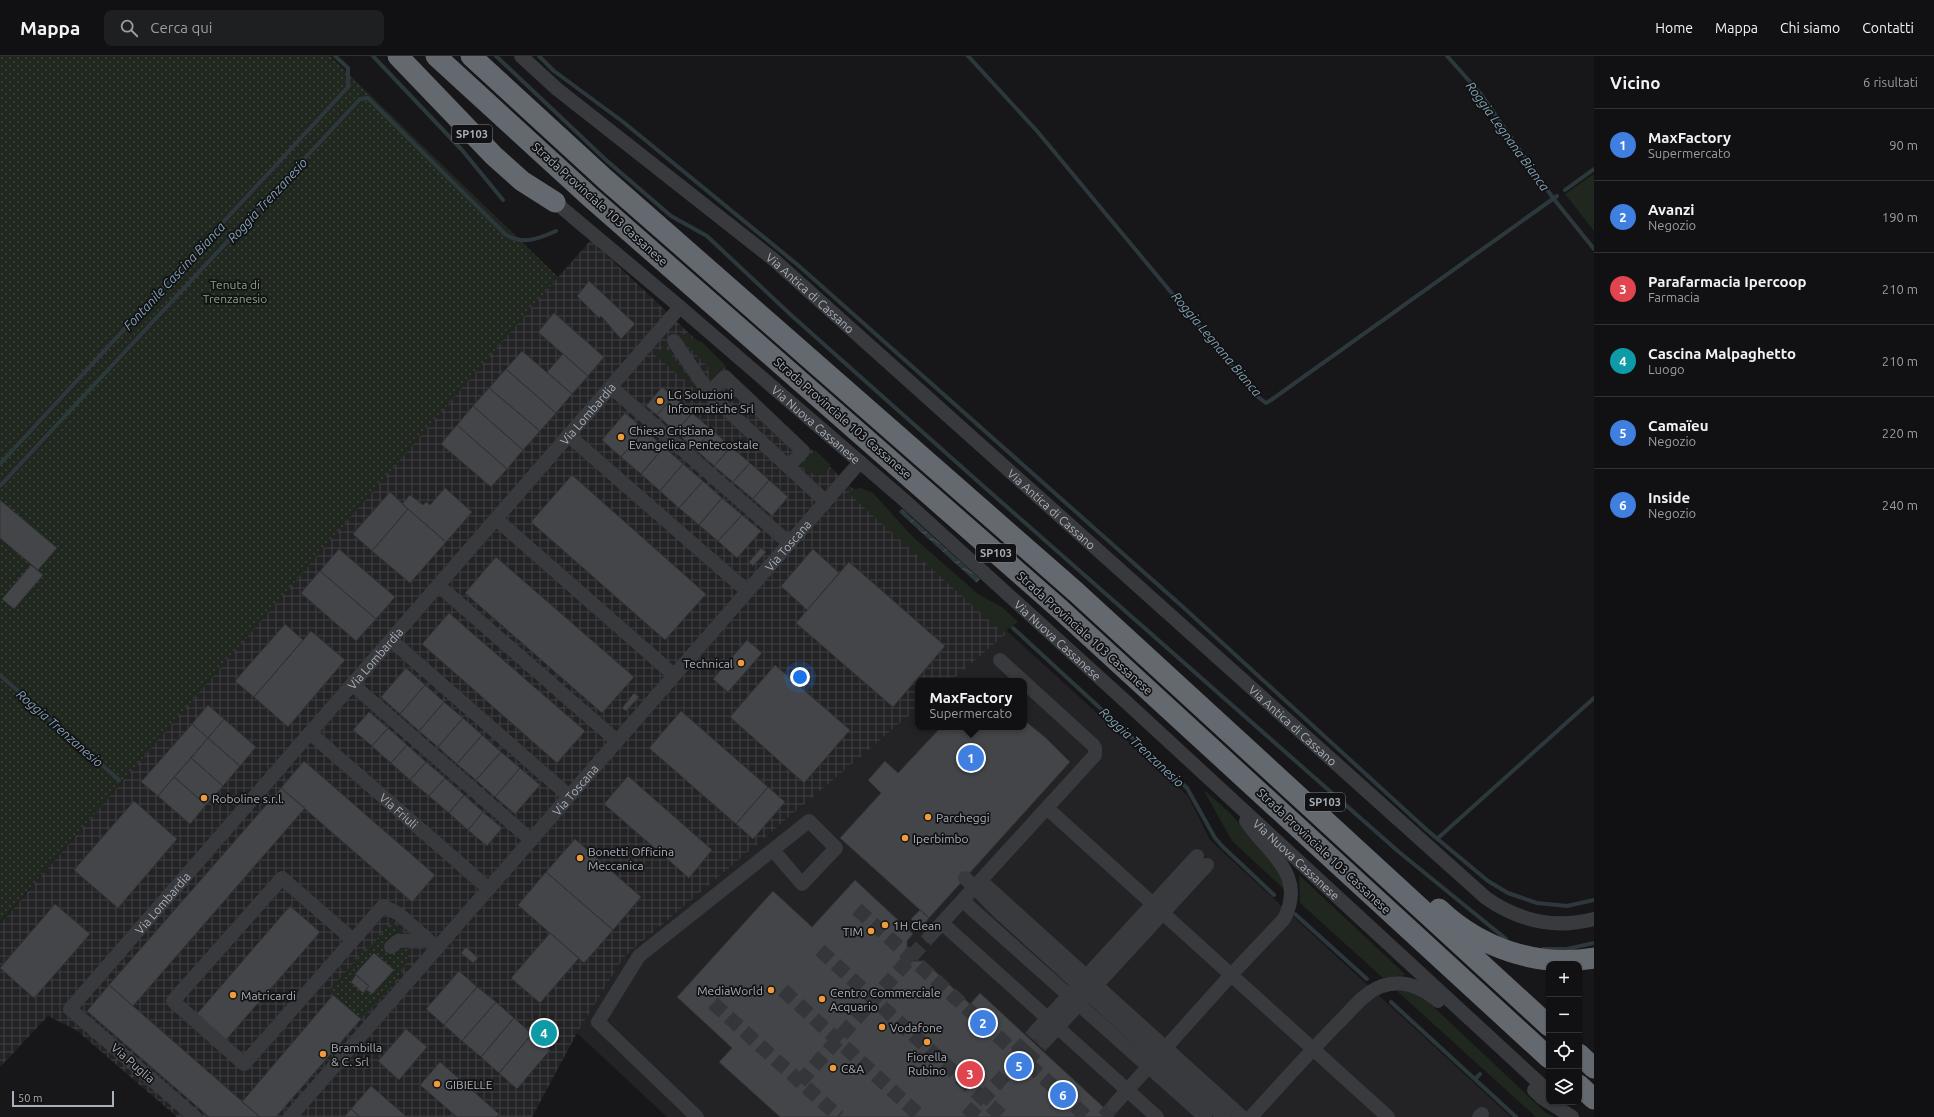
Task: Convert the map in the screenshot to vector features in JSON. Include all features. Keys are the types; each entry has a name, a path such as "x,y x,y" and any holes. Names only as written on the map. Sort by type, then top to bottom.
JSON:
{"highway":[{"name":"SP103","path":"398,56 494,156 522,181 555,202"},
{"name":"Strada Provinciale 103 Cassanese","path":"436,56 590,197 1061,610 1546,1055"},
{"name":"Strada Provinciale 103 Cassanese","path":"471,56 605,179 1076,592 1546,1023"},
{"name":"SP103","path":"1076,592 1272,752 1444,913 1458,923 1482,939 1507,951 1523,956 1557,960 1594,958"},
{"path":"1582,1057 1594,1068"},
{"path":"1582,1088 1594,1099"}],"street":[{"name":"Via Antica di Cassano","path":"521,56 557,89 773,259 1486,898 1515,915 1542,922 1569,923 1594,919"},
{"name":"Via Nuova Cassanese","path":"555,202 860,462 1124,700 1546,1089"},
{"name":"Via Lombardia","path":"70,1009 680,307"},
{"path":"674,341 709,393 825,501"},
{"path":"709,393 725,377 803,451 788,467"},
{"path":"611,387 789,543"},
{"path":"568,436 747,591"},
{"name":"Via Toscana","path":"290,1117 432,944 488,889 860,462"},
{"path":"496,519 674,675"},
{"path":"438,585 617,741"},
{"path":"390,640 569,796"},
{"path":"1000,660 1019,678"},
{"path":"352,684 531,840"},
{"path":"930,936 963,901 973,883 1048,809 1092,761 1096,752 1093,745 1027,686"},
{"name":"Via Friuli","path":"310,733 488,889"},
{"path":"1114,1105 1231,975 1284,919 1291,902 1292,890 1284,867 1255,835 1230,798"},
{"path":"1048,809 1388,1117"},
{"path":"697,1117 598,1022 640,956 809,821 836,848 802,884 773,850"},
{"path":"1040,1037 1202,860"},
{"path":"353,940 282,878 173,1002 244,1064 383,906 399,914 432,944"},
{"path":"973,883 1000,913 1224,1117"},
{"path":"973,883 1091,981 1242,1117"},
{"path":"963,901 1205,1117"},
{"path":"942,923 1156,1117"},
{"path":"392,948 398,941 432,944"},
{"path":"1251,1117 1313,1049 1370,992 1389,984 1409,984 1428,993 1541,1097 1572,1117"},
{"name":"Via Puglia","path":"70,1009 195,1117"},
{"path":"1563,1105 1576,1117"}],"shaded area":[{"path":"591,240 851,487 1008,632 954,678 915,678 915,711 624,957 577,1033 532,1117 177,1117 76,1030 48,1016 0,1067 0,924 126,777 258,614"},
{"path":"1008,632 1188,796 1210,840 1511,1117 667,1117 577,1033 624,957 915,711 915,730 1027,730 1027,678 954,678"}],"green space":[{"name":"Tenuta di Trenzanesio","path":"0,56 330,56 558,277 0,923"},
{"path":"1594,174 1594,231 1565,194"},
{"path":"678,332 702,342 726,366 710,382 708,367 679,337 666,348 703,396 655,355"},
{"path":"815,450 831,465 825,473 817,476 800,466"},
{"path":"861,488 873,493 913,537 978,594 1002,607 1018,622 1003,633 848,493 854,489"},
{"path":"1203,789 1230,813 1280,870 1287,892 1232,841"},
{"path":"1299,875 1406,975 1383,978 1300,903"},
{"path":"392,922 401,929 405,935 409,946 408,958 396,980 361,1019 329,991 368,946 370,947"},
{"path":"1397,991 1409,991 1421,995 1546,1113 1554,1117 1536,1117"}],"water":[{"path":"902,509 980,579 977,583 899,512"}],"building":[{"path":"589,281 635,324 621,339 601,316 599,318 577,296"},
{"path":"554,313 604,357 588,376 538,332"},
{"path":"522,351 572,394 556,413 506,369"},
{"path":"563,354 588,376 572,394 547,372"},
{"path":"506,369 556,413 540,431 489,388"},
{"name":"LG Soluzioni Informatiche Srl","path":"662,387 673,396 657,415 646,406"},
{"path":"489,388 540,431 523,450 473,406"},
{"path":"673,396 692,413 676,432 657,415"},
{"path":"473,406 523,450 507,469 457,425"},
{"path":"625,413 645,430 621,457 602,440"},
{"path":"692,413 712,430 695,449 676,432"},
{"path":"457,425 507,469 491,487 441,444"},
{"path":"645,430 664,447 641,474 621,457"},
{"path":"712,430 731,447 714,466 695,449"},
{"path":"664,447 683,464 660,491 641,474"},
{"path":"731,447 750,463 733,482 714,466"},
{"path":"750,463 769,480 753,499 733,482"},
{"path":"683,464 703,481 679,508 660,491"},
{"path":"572,475 706,594 665,640 531,522"},
{"path":"769,480 788,497 772,516 753,499"},
{"path":"703,481 722,498 699,525 679,508"},
{"path":"445,488 472,512 446,542 402,504 410,495 423,505 426,502 430,505"},
{"path":"390,492 408,509 372,551 353,534"},
{"path":"722,498 742,515 718,541 699,525"},
{"path":"0,500 57,548 38,570 0,538"},
{"path":"408,509 446,542 410,583 372,551"},
{"path":"742,515 761,531 737,558 718,541"},
{"path":"761,548 766,552 753,566 749,562"},
{"path":"339,549 395,597 376,619 320,571"},
{"path":"813,549 839,573 807,610 781,586"},
{"path":"496,557 634,677 602,713 465,593"},
{"path":"849,562 945,646 918,678 915,678 915,681 893,707 796,623"},
{"path":"31,565 43,575 14,609 2,599"},
{"path":"320,571 376,619 356,641 301,593"},
{"path":"449,613 585,731 557,763 422,644"},
{"path":"285,624 303,640 254,697 235,681"},
{"path":"311,631 345,660 288,727 254,697"},
{"path":"747,640 762,653 728,692 713,679"},
{"path":"775,665 850,730 804,783 730,717"},
{"path":"406,668 425,685 400,714 381,697"},
{"path":"425,685 444,702 419,731 400,714"},
{"path":"634,693 639,697 626,711 622,708"},
{"path":"444,702 463,718 438,747 419,731"},
{"path":"208,705 224,719 208,738 192,724"},
{"path":"681,711 768,787 736,824 649,748"},
{"path":"369,712 388,728 372,746 353,730"},
{"path":"463,718 482,735 457,764 438,747"},
{"path":"224,719 256,747 240,766 208,738"},
{"name":"Parcheggi","path":"1027,722 1046,738 1070,762 929,918 840,838 881,793 868,780 885,761 898,773 938,730 1027,730"},
{"path":"192,724 208,738 158,796 141,782"},
{"path":"388,728 407,745 391,763 372,746"},
{"path":"482,735 501,752 476,780 457,764"},
{"path":"208,738 240,766 223,786 191,758"},
{"path":"407,745 426,762 410,780 391,763"},
{"path":"501,752 520,768 495,797 476,780"},
{"path":"191,758 223,786 206,805 174,777"},
{"path":"304,761 435,875 412,902 281,788"},
{"path":"426,762 445,778 429,796 410,780"},
{"path":"520,768 540,785 515,814 495,797"},
{"path":"628,776 712,850 689,878 604,804"},
{"path":"174,777 206,805 190,824 158,796"},
{"path":"445,778 464,795 449,813 429,796"},
{"path":"768,787 785,802 753,839 736,824"},
{"path":"281,788 305,808 133,1006 109,985"},
{"path":"464,795 483,812 468,830 449,813"},
{"path":"134,801 177,839 118,908 74,870"},
{"path":"483,812 502,828 487,846 468,830"},
{"path":"575,839 641,897 613,930 546,872"},
{"path":"546,872 613,930 584,963 518,905"},
{"name":"Centro Commerciale Acquario","path":"855,880 913,934 907,941 907,961 924,961 970,1004 980,993 1114,1117 780,1117 719,1062 732,1048 677,997 773,891 812,927"},
{"path":"55,904 90,934 34,998 0,968"},
{"path":"290,906 320,932 225,1041 196,1015"},
{"path":"920,910 929,918 921,928 911,919"},
{"path":"550,933 579,958 540,1003 511,978"},
{"path":"466,947 478,958 473,963 461,953"},
{"path":"374,953 394,970 372,994 366,989 369,986 355,974"},
{"path":"459,971 477,987 444,1025 426,1009"},
{"path":"356,975 369,986 363,993 351,982"},
{"path":"109,985 260,1117 209,1117 87,1011"},
{"path":"477,987 496,1002 462,1041 444,1025"},
{"path":"333,995 361,1019 276,1117 260,1117 242,1102"},
{"path":"496,1002 514,1018 481,1057 462,1041"},
{"path":"514,1018 532,1034 499,1073 481,1057"},
{"path":"406,1029 427,1047 399,1080 378,1061"},
{"path":"532,1034 550,1050 517,1089 499,1073"},
{"path":"440,1062 499,1114 496,1117 457,1117 420,1085"},
{"path":"371,1086 407,1117 360,1117 351,1109"},
{"path":"351,1109 360,1117 344,1117"}],"waterway":[{"name":"Fontanile Cascina Bianca","path":"0,464 348,87 348,68 335,56"},
{"path":"373,56 462,150 503,200"},
{"path":"496,56 606,160 671,216 707,236 791,315 1399,852 1506,939"},
{"path":"539,56 554,71 622,121 799,266 1183,607 1428,831 1488,881 1508,893 1537,903 1567,906 1594,900"},
{"name":"Roggia Legnana Bianca","path":"968,56 1037,131 1258,397 1266,403 1557,196"},
{"name":"Roggia Legnana Bianca","path":"1447,56 1480,93 1553,198 1594,249"},
{"name":"Roggia Trenzanesio","path":"0,486 360,99 368,98 506,235 519,240 531,240 556,231"},
{"name":"Roggia Legnana Bianca","path":"1565,190 1594,169"},
{"name":"Roggia Trenzanesio","path":"1013,628 1187,788 1215,838 1274,895"},
{"name":"Roggia Trenzanesio","path":"0,675 119,780"},
{"path":"1437,839 1594,698"},
{"name":"Roggia Trenzanesio","path":"1295,914 1367,979"},
{"path":"1543,949 1567,949 1594,943"},
{"name":"Roggia Trenzanesio","path":"1391,1002 1516,1117"},
{"name":"Roggia Trenzanesio","path":"1475,1079 1480,1074"}],"tunnel":[{"path":"857,909 1087,1117"},
{"path":"800,1082 930,936"},
{"path":"820,950 1003,1117"},
{"path":"783,990 921,1117"},
{"path":"713,1003 839,1117"},
{"path":"1016,1053 1035,1032"},
{"path":"1026,1062 1045,1041"},
{"path":"967,1117 1021,1057"},
{"path":"1104,1117 1114,1105"}],"place":[{"name":"LG Soluzioni Informatiche Srl","path":"660,401"},
{"name":"Chiesa Cristiana Evangelica Pentecostale","path":"621,437"},
{"name":"Technical","path":"741,663"},
{"name":"MaxFactory","path":"971,758"},
{"name":"Roboline s.r.l.","path":"204,798"},
{"name":"Parcheggi","path":"928,817"},
{"name":"Iperbimbo","path":"905,838"},
{"name":"Bonetti Officina Meccanica","path":"580,858"},
{"name":"1H Clean","path":"885,925"},
{"name":"TIM","path":"871,931"},
{"name":"MediaWorld","path":"771,990"},
{"name":"Matricardi","path":"233,995"},
{"name":"Centro Commerciale Acquario","path":"822,999"},
{"name":"Avanzi","path":"983,1023"},
{"name":"Vodafone","path":"882,1027"},
{"name":"Cascina Malpaghetto","path":"544,1033"},
{"name":"Fiorella Rubino","path":"927,1042"},
{"name":"Brambilla & C. Srl","path":"323,1054"},
{"name":"Camaïeu","path":"1019,1066"},
{"name":"C&A","path":"833,1068"},
{"name":"Parafarmacia Ipercoop","path":"970,1074"},
{"name":"GIBIELLE","path":"437,1084"},
{"name":"Inside","path":"1063,1095"}]}
